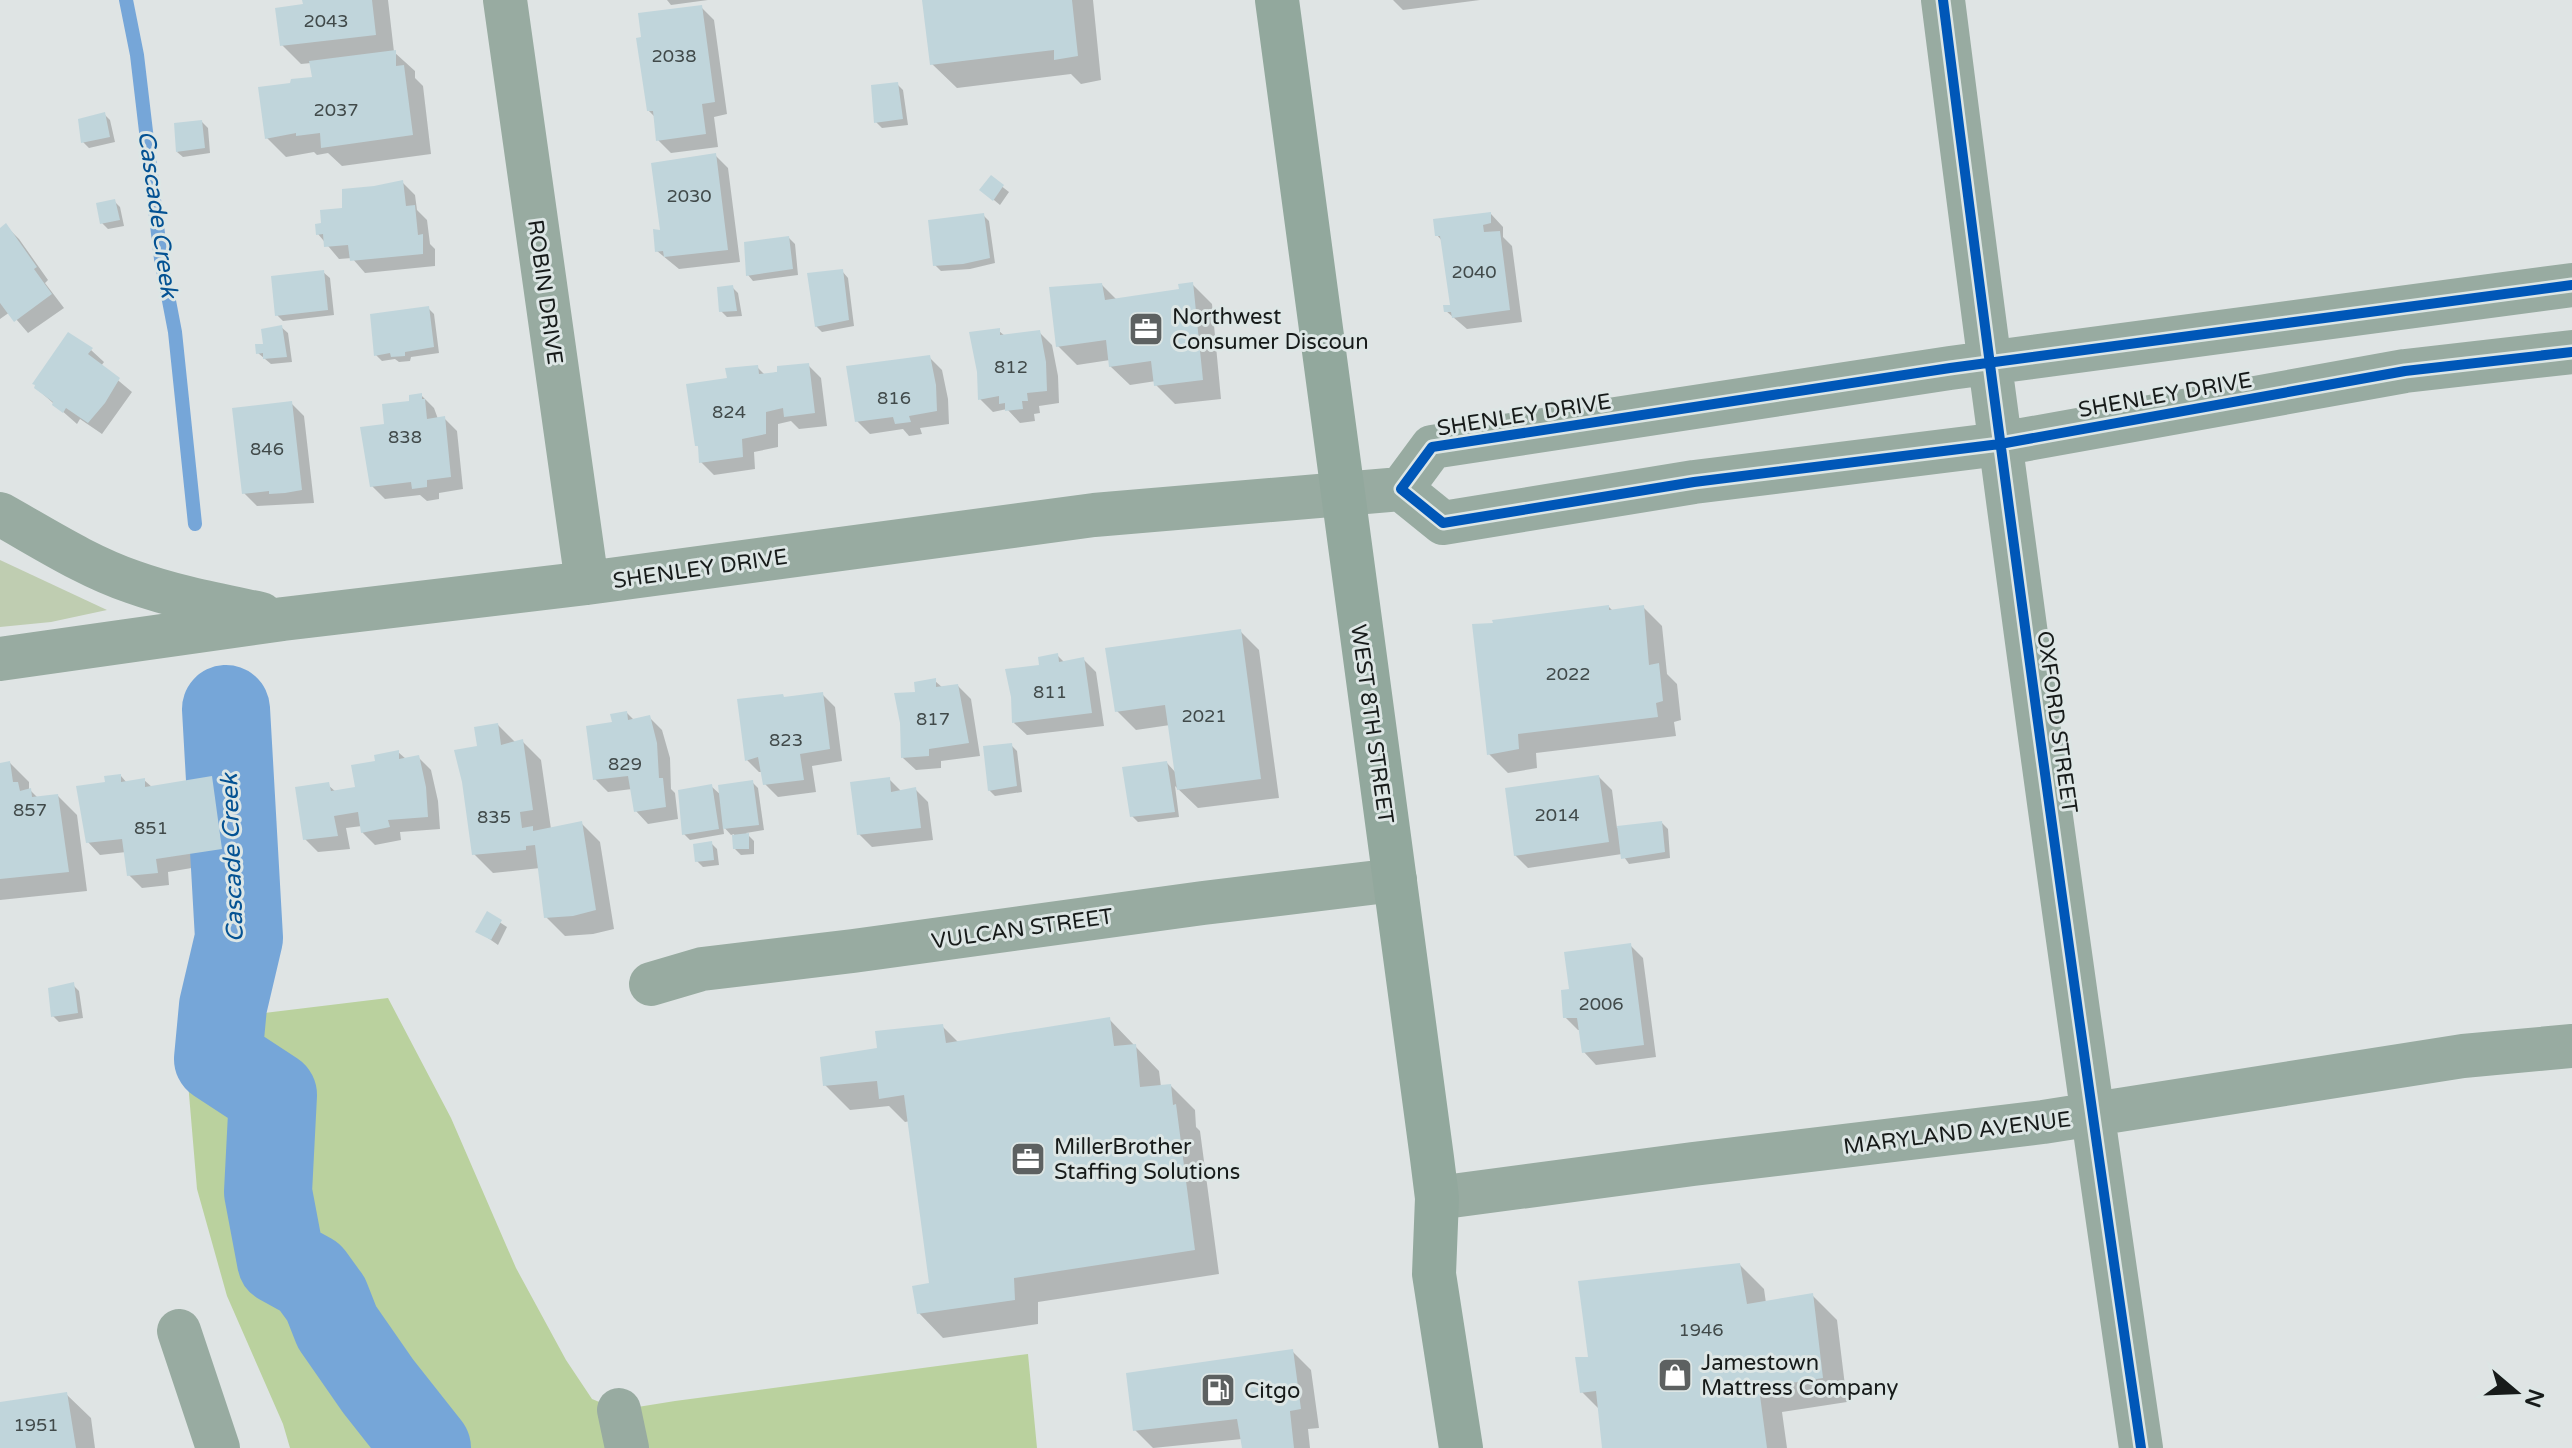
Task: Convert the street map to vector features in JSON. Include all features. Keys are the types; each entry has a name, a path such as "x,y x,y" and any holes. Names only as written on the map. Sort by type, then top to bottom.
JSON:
{"main road":[{"name":"WEST 8TH STREET","path":"1277,0 1437,1198 1434,1274 1461,1448"}],"street":[{"name":"ROBIN DRIVE","path":"505,0 587,583"},
{"name":"OXFORD STREET","path":"1943,0 2000,444 2141,1448"},
{"name":"SHENLEY DRIVE","path":"1401,489 1432,447 1989,363 2572,285"},
{"name":"SHENLEY DRIVE","path":"0,659 283,619 587,583 1094,515 1401,489 1443,523 1694,482 2000,444 2405,371 2572,352"},
{"path":"0,514 76,557 131,582 283,619"},
{"name":"VULCAN STREET","path":"651,984 702,969 1395,880"},
{"name":"MARYLAND AVENUE","path":"1437,1198 2093,1115 2463,1056 2572,1046"},
{"path":"179,1331 218,1448"}],"green space":[{"path":"0,560 107,610 51,622 0,627"},
{"path":"388,998 451,1118 516,1268 566,1360 592,1399 619,1410 1028,1354 1037,1448 290,1448 283,1424 227,1296 197,1189 183,1023"}],"building":[{"path":"302,0 372,0 376,35 280,46 275,8 303,4"},
{"path":"922,0 1072,0 1078,56 1054,60 1054,50 930,65"},
{"path":"702,5 715,102 702,104 706,134 656,141 653,111 647,111 636,38 641,37 638,13"},
{"path":"396,50 396,66 404,65 413,135 321,148 320,133 296,136 296,133 265,139 258,87 312,77 309,61"},
{"path":"898,82 903,119 874,123 871,85"},
{"path":"105,112 110,137 81,143 78,119"},
{"path":"202,120 205,148 176,152 174,123"},
{"path":"716,153 728,250 664,257 663,251 655,252 653,229 660,230 651,163"},
{"path":"991,175 1004,185 993,201 979,190"},
{"path":"403,180 406,206 415,205 418,235 423,234 423,254 350,261 348,245 324,247 323,234 316,235 315,224 321,223 320,210 342,208 342,189"},
{"path":"115,199 120,220 100,224 96,203"},
{"path":"1491,212 1491,223 1483,225 1484,232 1500,231 1510,310 1452,318 1451,312 1444,312 1443,305 1450,305 1440,236 1435,236 1433,219"},
{"path":"984,213 990,258 933,266 928,220"},
{"path":"6,223 52,294 14,322 0,303 0,228"},
{"path":"789,236 793,269 746,276 744,242"},
{"path":"843,269 849,320 815,327 807,273"},
{"path":"324,270 328,310 275,316 271,276"},
{"path":"1193,282 1203,380 1154,386 1151,361 1109,367 1106,340 1056,347 1049,287 1102,283 1105,300 1179,289 1178,284"},
{"path":"733,285 737,311 719,312 717,287"},
{"path":"429,306 434,347 405,352 405,356 391,357 390,353 374,356 370,314"},
{"path":"282,325 287,357 263,359 263,353 256,354 255,344 263,344 261,329"},
{"path":"1000,328 1000,335 1040,330 1047,391 1027,393 1028,401 1022,401 1023,409 1005,411 1005,403 999,404 999,396 978,400 977,372 969,332"},
{"path":"68,332 93,348 88,354 120,378 88,423 66,408 63,413 32,384"},
{"path":"930,355 937,411 909,416 911,422 895,424 893,417 855,422 846,366"},
{"path":"809,363 815,413 784,417 783,408 766,412 766,434 742,439 743,457 699,463 686,384 727,378 725,368 758,365 759,374 777,372 777,366"},
{"path":"422,393 427,419 445,416 451,477 427,480 427,487 412,489 411,482 370,487 360,427 384,424 382,404 409,401 409,395"},
{"path":"292,401 302,490 242,494 232,408"},
{"path":"1609,605 1609,610 1644,605 1649,665 1659,663 1663,701 1656,703 1658,717 1518,734 1519,749 1487,755 1472,624"},
{"path":"1241,629 1261,779 1177,790 1165,705 1115,712 1105,648"},
{"path":"1058,653 1059,662 1084,657 1092,713 1012,723 1005,669 1039,665 1038,657"},
{"path":"936,678 936,687 958,684 969,743 929,749 929,756 901,758 900,723 894,693 915,692 914,682"},
{"path":"823,692 830,749 800,754 804,780 763,785 758,757 745,761 737,699"},
{"path":"627,711 628,720 650,715 666,807 634,812 628,776 593,780 586,726 612,722 610,714"},
{"path":"498,723 501,745 523,739 533,810 520,812 522,828 533,826 533,831 582,821 596,910 573,916 544,918 535,845 526,846 526,850 472,855 462,782 454,750 477,746 474,727"},
{"path":"1012,743 1017,786 988,791 983,746"},
{"path":"399,750 399,759 419,755 428,817 388,820 390,827 361,833 358,812 334,816 338,836 303,840 295,787 329,782 331,791 355,787 351,765 375,761 374,755"},
{"path":"10,761 13,782 18,782 20,791 31,788 32,797 58,794 69,872 0,879 0,763"},
{"path":"1167,761 1175,812 1130,817 1122,767"},
{"path":"121,774 121,782 145,778 145,787 212,776 222,849 156,859 158,873 127,876 122,839 86,843 76,786 105,782 104,776"},
{"path":"1599,775 1609,842 1514,856 1505,788"},
{"path":"890,777 891,792 916,787 921,828 857,835 850,782"},
{"path":"753,780 759,825 723,829 718,785"},
{"path":"712,784 719,829 682,835 678,790"},
{"path":"1662,821 1665,852 1621,859 1617,826"},
{"path":"749,833 749,849 733,849 732,835"},
{"path":"712,841 714,860 695,862 693,844"},
{"path":"487,911 502,920 491,940 475,932"},
{"path":"1631,943 1644,1045 1582,1053 1577,1018 1563,1018 1561,990 1569,989 1564,952"},
{"path":"74,982 78,1013 51,1017 48,988"},
{"path":"1110,1017 1114,1046 1136,1044 1140,1087 1171,1084 1195,1250 1014,1278 1015,1300 917,1314 912,1286 929,1283 904,1095 879,1099 877,1081 823,1086 820,1057 877,1048 875,1031 943,1024 946,1043"},
{"path":"1740,1263 1747,1304 1813,1293 1823,1378 1759,1388 1767,1448 1602,1448 1596,1391 1580,1393 1575,1357 1588,1357 1578,1281"},
{"path":"1293,1349 1301,1409 1290,1411 1294,1448 1242,1448 1237,1419 1133,1431 1126,1373"},
{"path":"67,1392 76,1448 0,1448 0,1402"}],"waterway":[{"name":"Cascade Creek","path":"126,0 137,55 161,259 175,332 195,524"},
{"name":"Cascade Creek","path":"226,709 239,938 223,1006 218,1059 273,1095 268,1192 281,1261 310,1277 326,1299 337,1327 427,1448"}],"cycle path":[{"path":"1943,0 2038,724 2141,1448"},
{"path":"2572,285 1950,368 1432,447 1401,489 1443,523 1694,482 2000,444 2405,371 2572,352"}],"place":[{"name":"Northwest Consumer Discoun","path":"1146,329"},
{"name":"MillerBrother Staffing Solutions","path":"1028,1159"},
{"name":"Jamestown Mattress Company","path":"1675,1375"},
{"name":"Citgo","path":"1218,1390"}]}
